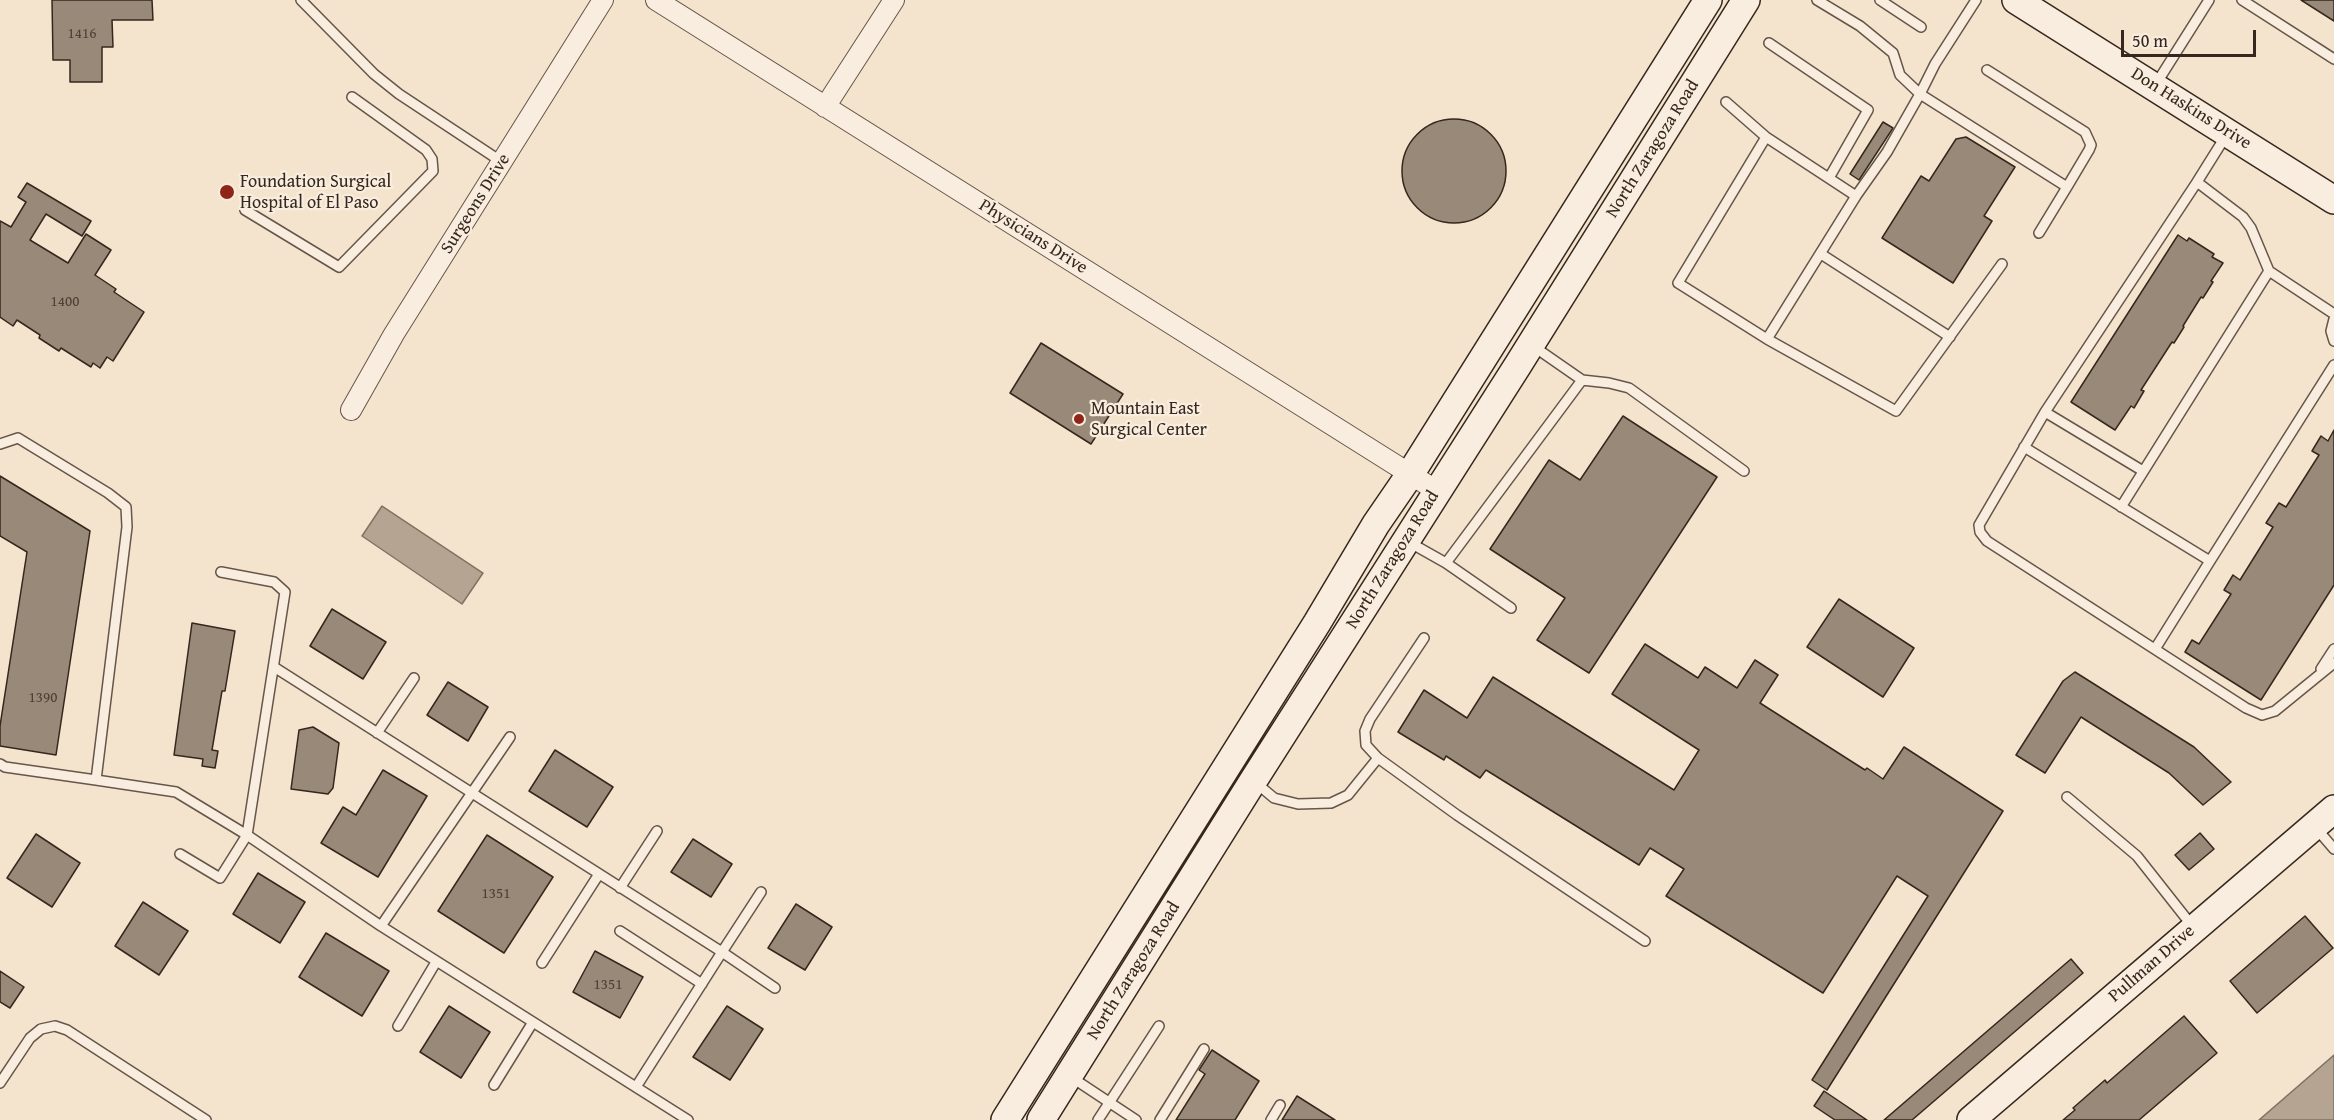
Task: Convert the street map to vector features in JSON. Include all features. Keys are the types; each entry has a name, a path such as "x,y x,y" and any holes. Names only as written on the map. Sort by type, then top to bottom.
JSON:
{"main road":[{"name":"North Zaragoza Road","path":"1005,1120 1317,623 1376,524 1411,473 1708,0"},
{"name":"North Zaragoza Road","path":"1041,1120 1746,0"},
{"name":"Don Haskins Drive","path":"2016,0 2334,200"},
{"path":"1531,344 1523,327 1530,310 1556,267 1555,244"},
{"name":"Pullman Drive","path":"1971,1120 2334,809"},
{"path":"1164,922 1162,902 1173,873 1170,855"}],"street":[{"name":"Surgeons Drive","path":"351,410 394,334 603,0"},
{"name":"Physicians Drive","path":"656,0 1437,491"},
{"path":"825,107 894,0"}],"lane":[{"path":"302,0 374,74 399,94 502,162"},
{"path":"1817,0 1860,26 1893,53 1900,75 1920,94 2067,187"},
{"path":"1880,0 1921,27"},
{"path":"1767,339 1856,196 1887,152 1935,64 1976,0"},
{"path":"2154,86 2209,0"},
{"path":"2242,0 2334,59"},
{"path":"1769,43 1868,110 1829,178"},
{"path":"1987,70 2085,132 2091,145 2039,233"},
{"path":"245,210 339,267 433,171 432,159 426,150 352,97"},
{"path":"1726,102 1766,137 1856,196"},
{"path":"2228,132 2045,412 1979,525 1980,532 1987,541 2246,708 2262,715 2275,711 2334,663"},
{"path":"1766,137 1678,283 1767,339 1896,411 2002,264"},
{"path":"2196,182 2243,217 2251,228 2269,271 2334,314"},
{"path":"1821,254 1950,337"},
{"path":"2121,507 2269,271"},
{"path":"2334,319 2331,331 2334,341"},
{"path":"1531,344 1582,380 1629,388 1744,471"},
{"path":"2155,649 2334,365"},
{"path":"1446,563 1582,380"},
{"path":"2045,412 2142,471"},
{"path":"0,444 18,438 108,493 126,507 127,527 96,780"},
{"path":"2024,447 2210,561"},
{"path":"1405,540 1446,563 1511,608"},
{"path":"180,854 220,878 247,835 285,592 274,582 221,572"},
{"path":"1424,638 1368,725 1366,745 1378,758 1457,815 1645,941"},
{"path":"2316,678 2334,649"},
{"path":"274,667 775,988"},
{"path":"376,733 414,678"},
{"path":"381,926 510,737"},
{"path":"1253,781 1274,798 1298,804 1331,804 1348,795 1378,758"},
{"path":"0,764 4,767 176,792 247,835 436,962 688,1120"},
{"path":"2067,797 2137,856 2194,928"},
{"path":"2314,826 2334,849"},
{"path":"620,888 657,831"},
{"path":"542,963 599,874"},
{"path":"636,1087 761,892"},
{"path":"620,931 702,984"},
{"path":"398,1026 436,962"},
{"path":"494,1085 533,1022"},
{"path":"0,1083 30,1038 41,1029 55,1026 67,1029 206,1120"},
{"path":"1098,1120 1159,1026"},
{"path":"1160,1120 1204,1049"},
{"path":"1069,1076 1136,1120"},
{"path":"1271,1120 1280,1105"}],"shaded area":[{"path":"382,506 483,573 462,604 362,536"},
{"path":"2334,1055 2334,1120 2259,1120"}],"building":[{"path":"52,0 152,0 153,20 112,20 113,47 102,47 102,82 70,82 70,60 53,60"},
{"path":"2301,0 2334,0 2334,21"},
{"path":"1454,119 1474,123 1491,134 1502,151 1506,171 1502,191 1491,208 1474,219 1454,223 1434,219 1417,208 1406,191 1402,171 1406,151 1417,134 1434,123"},
{"path":"1883,122 1893,128 1859,180 1850,174"},
{"path":"1966,137 2015,167 1984,216 1992,221 1953,283 1882,238 1921,176 1929,181 1956,139"},
{"path":"27,183 91,221 82,236 46,214 30,240 68,263 86,234 111,250 95,275 116,289 114,292 144,312 113,361 107,357 100,368 93,363 91,367 61,348 59,351 17,320 13,326 0,317 0,221 11,227 26,202 18,197"},
{"path":"2178,235 2187,241 2189,238 2214,254 2212,257 2223,263 2174,343 2172,342 2141,390 2144,391 2134,408 2131,406 2115,430 2071,402"},
{"name":"Mountain East Surgical Center","path":"1041,343 1123,394 1091,444 1010,393"},
{"path":"1623,416 1717,477 1589,673 1537,640 1565,598 1490,549 1549,460 1580,480"},
{"path":"2334,430 2334,585 2261,700 2185,652 2192,640 2199,644 2231,594 2224,590 2233,575 2240,580 2273,527 2266,523 2279,503 2286,507 2319,455 2312,451 2321,436 2328,441"},
{"path":"0,476 90,531 56,755 0,746 0,726 27,552 0,536"},
{"path":"1839,599 1914,648 1883,697 1807,647"},
{"path":"332,609 386,642 363,679 310,646"},
{"path":"192,623 235,631 212,750 218,751 215,768 202,766 203,759 174,755"},
{"path":"1645,644 1698,678 1705,667 1737,688 1755,660 1778,675 1760,703 1865,770 1867,768 1883,779 1904,747 2003,811 1827,1090 1812,1080 1928,896 1897,876 1823,993 1666,896 1684,869 1650,848 1639,865 1486,770 1480,778 1446,756 1444,760 1398,732 1424,690 1467,718 1493,677 1674,790 1699,750 1612,694"},
{"path":"2075,672 2194,747 2231,782 2203,805 2169,773 2081,717 2045,773 2016,755 2063,681"},
{"path":"448,682 488,707 468,741 427,715"},
{"path":"313,727 339,743 333,788 328,794 291,789 299,730"},
{"path":"555,750 613,787 587,827 529,791"},
{"path":"383,770 427,796 378,877 321,843 343,807 356,815"},
{"path":"2200,833 2214,849 2189,870 2175,855"},
{"path":"36,834 80,863 52,907 7,878"},
{"path":"487,835 553,877 504,953 438,911"},
{"path":"693,839 732,864 711,897 671,872"},
{"path":"258,873 305,902 280,943 233,914"},
{"path":"143,902 188,931 159,975 115,946"},
{"path":"796,904 832,927 805,970 768,948"},
{"path":"2305,916 2333,948 2257,1013 2230,981"},
{"path":"326,933 389,971 362,1016 299,977"},
{"path":"595,951 643,977 620,1018 573,992"},
{"path":"2071,959 2083,973 1912,1120 1884,1120"},
{"path":"0,971 24,987 10,1008 0,1002"},
{"path":"449,1006 490,1032 461,1078 420,1052"},
{"path":"727,1006 763,1029 730,1080 693,1057"},
{"path":"2184,1016 2217,1053 2139,1120 2063,1120 2105,1080 2107,1083"},
{"path":"1212,1050 1259,1081 1235,1120 1176,1120 1205,1074 1199,1070"},
{"path":"1824,1091 1867,1120 1835,1120 1814,1106"},
{"path":"1297,1096 1335,1120 1282,1120"}],"place":[{"name":"Foundation Surgical Hospital of El Paso","path":"227,192"},
{"name":"Mountain East Surgical Center","path":"1079,419"}]}
